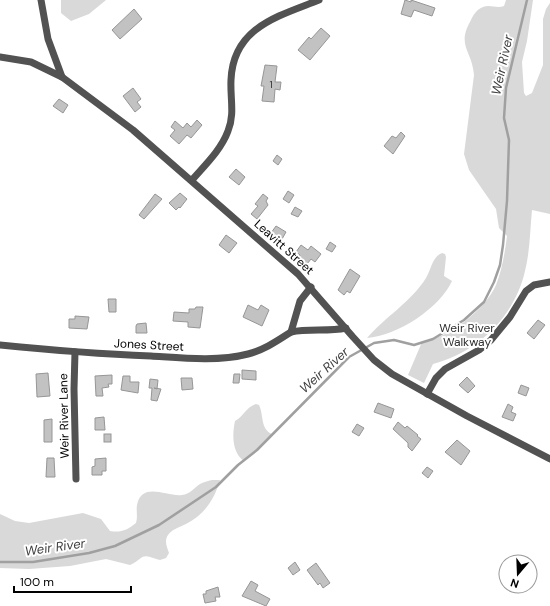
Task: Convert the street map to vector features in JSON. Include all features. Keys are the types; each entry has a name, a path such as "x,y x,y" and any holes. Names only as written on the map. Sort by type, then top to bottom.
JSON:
{"street":[{"path":"40,0 48,39 62,77"},
{"path":"192,180 216,152 228,131 232,115 232,71 241,47 247,38 266,22 319,0"},
{"name":"Leavitt Street","path":"0,57 31,62 62,77 133,130 192,180 311,287 374,360 400,379 550,459"},
{"path":"427,394 436,378 445,369 479,350 491,340 510,317 526,291 534,285 550,282"},
{"path":"291,332 300,301 311,287"},
{"name":"Jones Street","path":"0,345 75,352 168,357 225,358 255,352 291,332 302,329 335,331 346,328"},
{"name":"Weir River Lane","path":"75,352 74,389 76,479"}],"green space":[{"path":"61,0 106,0 89,14 71,21 61,13"},
{"name":"Weir River Walkway","path":"506,0 533,0 527,41 522,62 524,93 526,96 532,93 543,65 543,19 546,9 550,3 550,214 532,210 529,248 525,271 513,303 503,317 492,330 465,351 433,364 424,383 408,375 422,342 443,335 454,329 475,313 491,294 496,285 503,261 507,236 499,228 496,209 469,170 464,154 474,75 471,60 466,48 465,36 472,18 477,11 486,6 504,6"},
{"path":"442,253 445,254 446,257 444,276 452,281 438,301 416,319 404,326 379,336 367,338 413,295 426,278 436,257"},
{"path":"256,404 259,405 261,409 266,429 272,434 259,449 244,461 240,458 235,449 233,432 235,421 250,407"},
{"path":"212,480 220,480 212,500 204,511 193,520 174,530 168,535 166,542 169,553 166,558 160,560 144,556 130,565 106,559 70,566 29,569 0,568 0,514 15,521 29,523 83,513 101,519 110,531 121,531 136,523 137,505 140,498 144,494 156,492 182,495 190,492 201,483"}],"building":[{"path":"405,0 411,2 411,0 435,8 432,16 414,10 411,17 401,14"},
{"path":"134,9 142,19 120,39 112,30"},
{"path":"321,28 330,36 310,60 298,50 309,37 311,39"},
{"path":"265,65 277,66 275,82 281,82 280,90 275,89 274,102 262,101 264,86 261,86"},
{"path":"133,88 141,99 137,102 141,107 135,112 123,96"},
{"path":"59,99 68,105 63,113 53,106"},
{"path":"197,120 202,125 191,138 187,135 179,144 170,136 175,130 171,127 175,121 183,128 187,123 191,127"},
{"path":"401,132 405,136 393,154 384,146 392,136 396,138"},
{"path":"277,155 282,159 278,165 273,161"},
{"path":"236,169 245,177 239,185 229,177"},
{"path":"288,191 294,195 289,203 283,199"},
{"path":"180,193 187,199 180,208 179,207 176,210 169,203"},
{"path":"155,194 162,199 144,219 139,215"},
{"path":"263,194 268,198 266,201 268,205 257,219 251,214 258,206 255,204"},
{"path":"295,207 302,211 298,217 291,214"},
{"path":"276,226 286,232 282,239 271,233"},
{"path":"226,235 237,243 229,253 219,245"},
{"path":"330,242 336,246 332,252 326,249"},
{"path":"301,245 308,250 311,246 321,254 315,262 311,259 307,264 299,257 300,255 296,252"},
{"path":"350,269 360,276 350,293 347,291 344,295 338,290"},
{"path":"108,299 116,299 116,312 109,312"},
{"path":"248,305 258,310 261,305 269,310 262,326 243,317"},
{"path":"196,307 203,307 200,328 188,327 188,322 173,321 174,312 189,313 189,309 195,309"},
{"path":"75,316 89,317 87,329 69,328 69,319 75,319"},
{"path":"538,320 545,325 534,339 527,333"},
{"path":"146,323 147,333 136,333 137,324"},
{"path":"242,370 256,371 256,380 242,379"},
{"path":"48,373 50,396 37,397 36,374"},
{"path":"234,374 240,374 239,383 233,383"},
{"path":"112,375 112,384 108,384 109,387 102,388 103,396 96,396 95,376"},
{"path":"123,376 130,376 130,382 139,382 138,393 121,390"},
{"path":"467,377 475,386 468,393 459,385"},
{"path":"181,378 192,378 193,389 182,390"},
{"path":"150,379 158,380 157,388 161,389 157,401 151,400 152,388 149,388"},
{"path":"521,385 529,388 526,396 518,393"},
{"path":"378,403 394,409 391,418 374,412"},
{"path":"508,404 513,407 511,412 516,414 513,421 502,417"},
{"path":"104,417 105,430 95,430 95,418"},
{"path":"52,419 52,442 44,442 44,420"},
{"path":"398,422 405,428 407,426 421,439 412,451 408,447 408,443 393,429"},
{"path":"357,424 364,428 359,436 352,432"},
{"path":"104,434 111,434 111,442 104,442"},
{"path":"457,440 470,451 461,465 445,452"},
{"path":"47,458 54,458 55,477 46,477"},
{"path":"106,458 106,471 102,471 102,475 92,475 92,467 95,466 95,459"},
{"path":"427,467 433,471 428,478 422,473"},
{"path":"295,562 300,570 293,575 288,568"},
{"path":"316,563 330,583 323,588 320,583 318,585 307,570"},
{"path":"251,581 258,585 255,591 270,599 266,606 242,596"},
{"path":"218,587 220,597 215,597 216,601 205,603 203,594 206,594 206,591"}],"waterway":[{"name":"Weir River","path":"0,562 33,562 89,553 115,546 159,525 216,487 238,465 257,450 349,357 374,343 394,340 414,345 433,339 464,320 484,302 494,282 500,265 503,245 507,201 509,140 504,118 506,88 527,0"}]}
